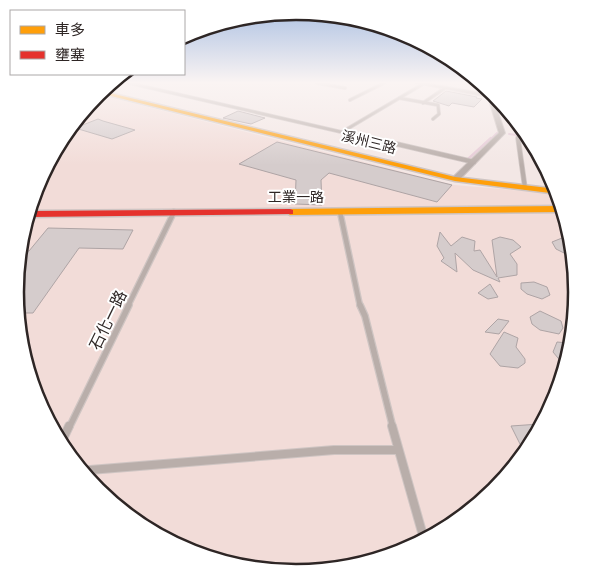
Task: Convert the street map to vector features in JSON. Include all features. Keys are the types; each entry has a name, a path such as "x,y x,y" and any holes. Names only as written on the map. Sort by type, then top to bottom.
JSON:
{"street":[{"name":"溪州三路","path":"176,110 455,179 549,191"},
{"path":"455,179 502,133 494,110"},
{"name":"工業一路","path":"35,215 556,209"}],"lane":[{"path":"248,110 474,162"},
{"path":"342,132 378,110"},
{"path":"433,119 439,114 439,110"},
{"path":"518,137 525,188"},
{"name":"石化一路","path":"65,435 174,212"},
{"path":"340,212 361,310 365,316 398,450 423,534"},
{"path":"90,470 334,450 398,450"}],"shaded area":[{"path":"94,110 161,110 454,185 550,193 564,239 569,292 564,346 555,380 541,413 523,444 501,472 476,497 448,519 401,544 384,551 350,560 296,565 243,560 209,551 192,544 145,519 104,485 70,444 45,397 38,380 29,346 24,292 26,257 38,205 52,172 70,141"}],"building":[{"path":"238,111 265,118 251,124 223,118"},
{"path":"98,119 135,130 112,139 79,129 81,126"},
{"path":"277,142 452,185 437,202 329,173 321,180 322,205 295,204 296,180 239,164"},
{"path":"48,228 133,230 123,249 79,248 33,313 25,313 26,257 27,251"},
{"path":"440,232 451,246 462,237 475,241 474,251 480,250 497,277 492,240 500,237 513,240 521,247 510,254 517,264 517,275 498,278 500,282 473,270 455,253 457,272 441,261 444,258 437,246"},
{"path":"564,237 567,254 556,249 552,242"},
{"path":"534,282 547,287 550,295 542,299 527,294 521,289 521,283"},
{"path":"490,284 498,297 488,299 478,293"},
{"path":"540,311 561,321 563,328 559,334 540,330 532,324 530,317"},
{"path":"498,319 509,321 499,334 485,332"},
{"path":"504,332 518,338 516,347 525,359 525,363 518,368 500,366 490,354"},
{"path":"557,342 565,343 560,361 553,352"},
{"path":"535,424 521,446 511,426"}],"waterway":[{"path":"490,140 497,133"},
{"path":"509,134 519,135"},
{"path":"467,160 491,138"}],"traffic: slow":[{"path":"175,110 455,179 549,191"},
{"path":"290,212 556,209"}],"traffic: jam":[{"path":"35,214 290,212"}]}
